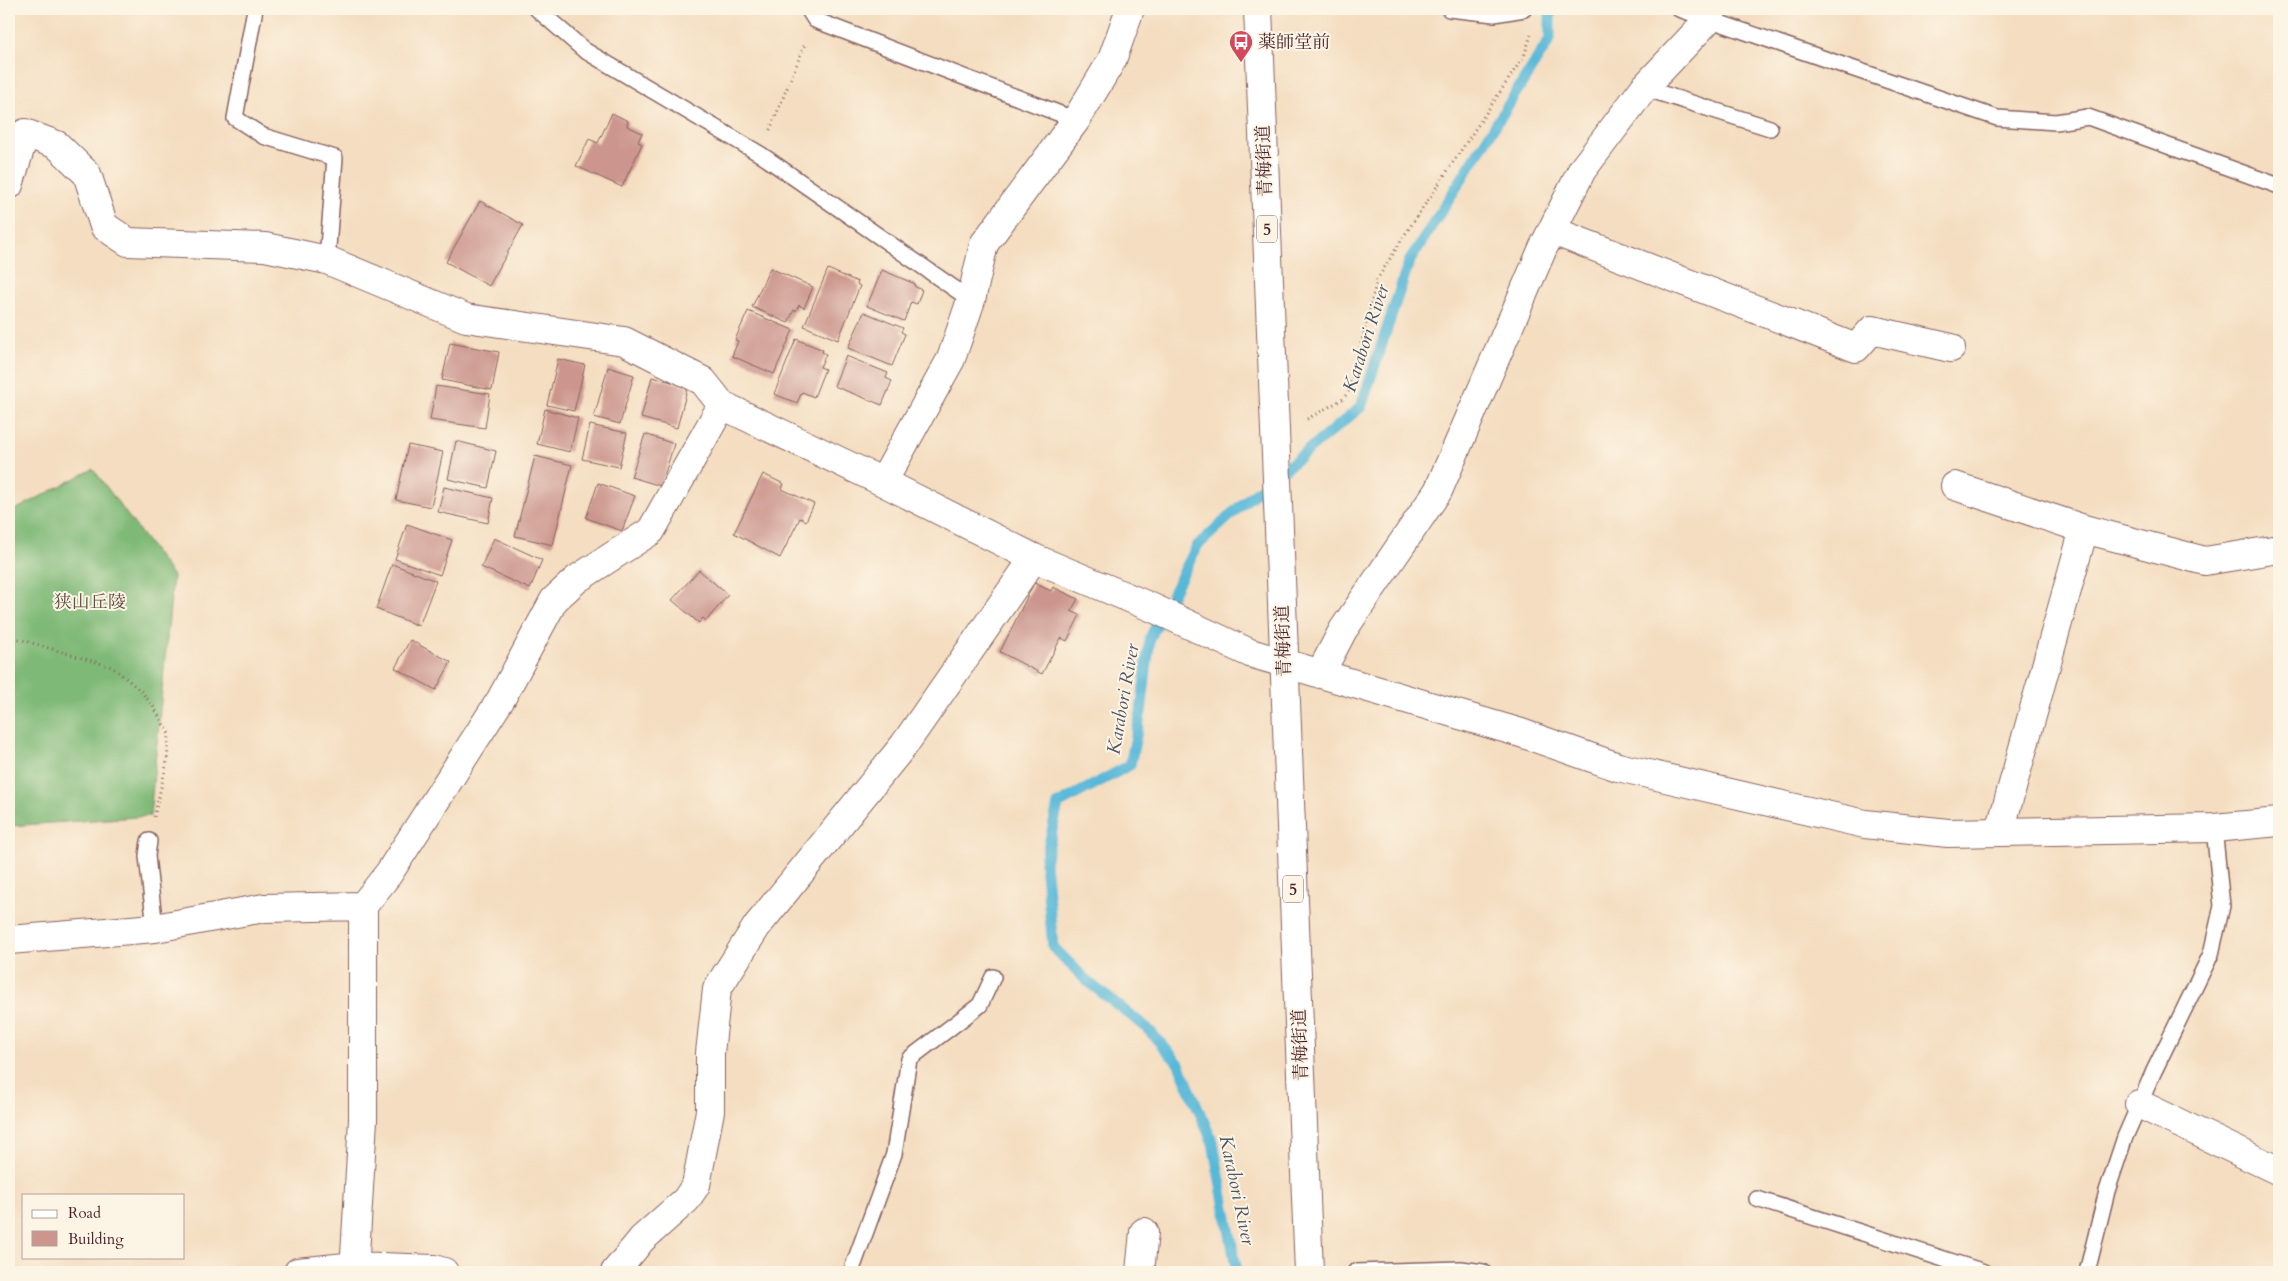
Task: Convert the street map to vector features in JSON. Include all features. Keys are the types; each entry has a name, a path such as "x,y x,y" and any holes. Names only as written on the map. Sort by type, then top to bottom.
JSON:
{"street":[{"path":"883,482 951,359 971,300 984,244 1076,120 1112,60 1130,9"},
{"name":"青梅街道","path":"1258,9 1309,1272"},
{"path":"1320,674 1342,630 1438,491 1543,248 1582,170 1644,88 1711,14"},
{"path":"9,185 17,130 58,145 87,174 104,226 128,242 265,247 327,260 466,318 624,341 703,381 722,405 883,482 1034,558 1250,653 1521,733 1618,767 1865,824 1948,833 2214,828 2279,822"},
{"path":"1552,231 1856,348 1872,330 1951,348"},
{"path":"354,1269 363,1120 363,906 389,873 500,699 554,600 577,579 651,531 722,405"},
{"path":"1955,486 2084,529 2205,561 2279,549"},
{"path":"2000,832 2084,529"},
{"path":"615,1272 642,1239 680,1206 696,1185 710,1111 710,1053 717,989 725,975 757,926 904,745 1034,558"},
{"path":"9,940 156,928 264,908 363,906"},
{"path":"2140,1104 2279,1171"},
{"path":"1140,1272 1144,1232"},
{"path":"298,1272 354,1269 434,1269 444,1272"}],"lane":[{"path":"256,9 234,118 263,136 335,158 327,260"},
{"path":"537,9 584,50 760,154 971,300"},
{"path":"1448,9 1494,14 1524,9"},
{"path":"1680,9 1711,14 1997,118 2056,122 2088,117 2279,186"},
{"path":"812,14 1076,120"},
{"path":"1644,88 1770,128"},
{"path":"2087,1272 2107,1191 2125,1137 2211,954 2222,906 2214,828"},
{"path":"149,841 147,856 156,928"},
{"path":"851,1272 894,1154 909,1059 980,1005 993,977"},
{"path":"1757,1200 1984,1272"},
{"path":"1355,1272 1461,1269 1483,1272"}],"path":[{"path":"760,154 812,14"},
{"path":"1275,439 1343,399 1349,391 1377,280 1402,239 1524,56 1532,32"},
{"path":"9,636 112,667 140,690 153,706 169,734 167,762 149,841"}],"green space":[{"name":"狭山丘陵","path":"93,469 173,576 150,816 9,826 9,513"}],"building":[{"path":"612,113 628,121 627,126 642,133 638,142 642,144 622,187 576,166 589,139 598,143"},
{"path":"480,201 523,225 489,286 446,262"},
{"path":"770,268 813,287 804,308 799,305 796,311 794,310 788,323 752,307"},
{"path":"828,269 858,282 857,284 860,286 838,340 804,326"},
{"path":"882,270 915,284 914,286 922,290 917,304 911,302 904,321 867,306"},
{"path":"748,311 793,330 774,374 732,356 738,341 735,340"},
{"path":"864,312 903,328 901,332 905,334 892,366 848,348"},
{"path":"796,339 823,350 822,352 826,354 820,367 825,369 814,397 802,392 797,403 774,394"},
{"path":"450,343 499,352 492,390 442,380"},
{"path":"846,356 888,373 886,378 892,381 882,405 834,386"},
{"path":"558,359 585,365 574,411 547,405"},
{"path":"608,367 634,375 620,424 594,417"},
{"path":"652,377 688,386 677,428 641,418"},
{"path":"436,386 490,394 485,428 430,420"},
{"path":"545,409 578,418 570,452 537,444"},
{"path":"590,425 627,433 619,467 582,459"},
{"path":"645,434 674,444 661,486 631,477"},
{"path":"456,441 496,451 488,488 448,479"},
{"path":"408,445 443,452 431,507 396,500"},
{"path":"535,456 572,465 553,545 515,536"},
{"path":"763,474 784,484 782,489 814,504 806,521 800,518 780,558 734,533"},
{"path":"598,483 635,496 622,531 586,518"},
{"path":"444,487 493,498 488,523 438,512"},
{"path":"407,524 452,540 440,575 395,559"},
{"path":"494,538 542,560 530,589 481,567"},
{"path":"392,564 436,581 419,626 376,609"},
{"path":"699,570 728,595 706,621 703,618 699,623 672,600"},
{"path":"1034,583 1051,591 1053,587 1078,599 1071,611 1080,615 1067,641 1061,638 1042,674 1000,652"},
{"path":"410,640 451,662 436,690 395,668"}],"waterway":[{"name":"Karabori River","path":"1237,1272 1213,1143 1179,1064 1147,1028 1087,981 1053,947 1045,862 1058,804 1130,765 1141,712 1150,638 1197,546 1248,499 1361,407 1409,262 1550,39 1550,9"}],"place":[{"name":"薬師堂前","path":"1241,63"}]}
